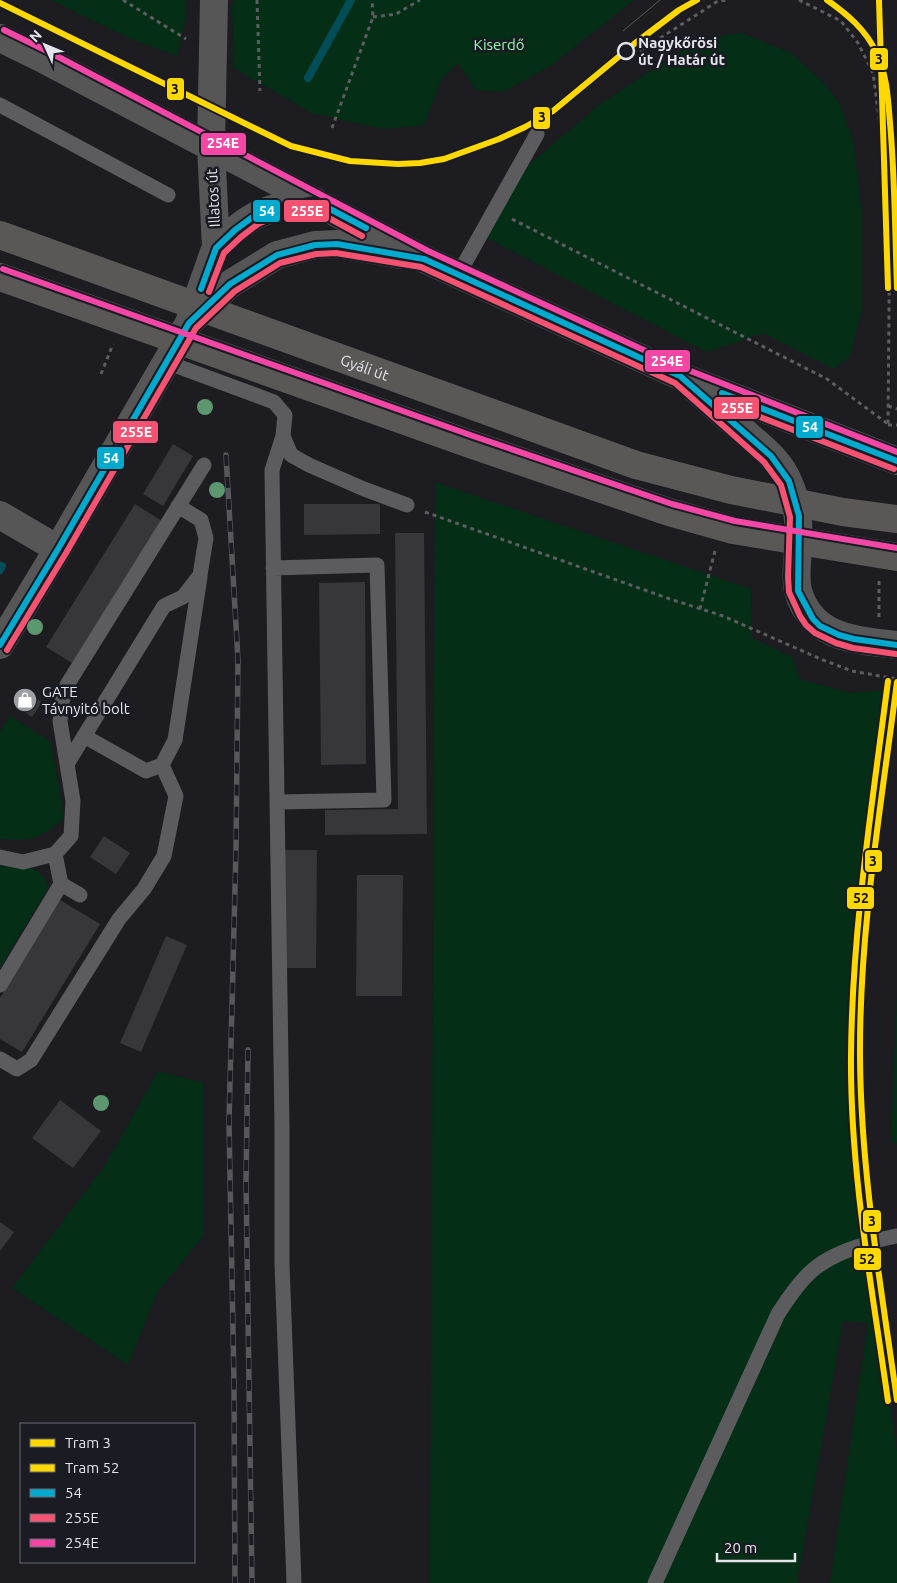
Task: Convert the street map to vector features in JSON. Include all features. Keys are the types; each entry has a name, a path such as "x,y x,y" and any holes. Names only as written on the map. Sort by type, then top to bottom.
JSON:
{"main road":[{"name":"Gyáli út","path":"0,235 636,465 731,490 843,512 897,519"},
{"path":"0,277 109,325 323,390 669,512 725,537 897,557"}],"street":[{"path":"0,38 210,146 214,0"},
{"name":"Illatos út","path":"210,146 458,275 680,376 897,461"},
{"name":"Illatos út","path":"0,645 189,323 216,248 210,146"},
{"name":"Illatos út","path":"216,248 234,230 254,216 272,209 315,201"},
{"path":"189,323 230,284 277,255 315,245 337,244 424,259"},
{"name":"Illatos út","path":"680,376 771,456 789,481 799,516 798,590 813,619 820,626 839,635 897,645"},
{"path":"0,515 58,549"}],"lane":[{"path":"0,105 168,195"},
{"path":"458,275 537,134"},
{"path":"166,362 274,402 285,415 283,436 272,470 282,1127 282,1264 294,1583"},
{"path":"283,436 291,455 364,489 407,505"},
{"path":"0,857 23,862 55,854 71,836 73,801 60,721 62,702 67,685 204,465"},
{"path":"84,736 146,771 162,765 175,740 206,538 202,520 178,506"},
{"path":"273,568 377,565 384,800 277,802"},
{"path":"67,764 164,606 183,597 200,575"},
{"path":"0,1059 16,1069 31,1060 119,919 144,889 164,856 176,796 162,765"},
{"path":"0,985 61,884 55,854"},
{"path":"61,884 80,896"},
{"path":"655,1583 778,1314 792,1292 823,1261 840,1252 897,1236"}],"path":[{"path":"123,0 186,39"},
{"path":"258,0 260,91"},
{"path":"332,128 373,17 372,0"},
{"path":"373,17 396,14 420,0"},
{"path":"640,51 718,1 729,0"},
{"path":"799,0 841,21 858,43 873,73 890,201 888,425"},
{"path":"494,210 826,379 888,425"},
{"path":"102,374 109,325"},
{"path":"888,406 897,410"},
{"path":"883,424 897,425"},
{"path":"407,505 723,616 852,671 897,678"},
{"path":"700,609 725,537"}],"green space":[{"path":"51,0 185,0 185,19 177,56 129,38"},
{"name":"Kiserdő","path":"233,0 634,0 552,65 503,92 476,90 458,63 441,80 424,125 383,129 312,113 234,68"},
{"path":"742,33 791,53 825,84 839,102 853,140 861,207 861,312 850,356 834,369 763,333 707,352 487,238 526,167 599,105 699,39"},
{"path":"435,482 751,589 752,638 792,657 800,679 851,693 884,690 853,932 849,1017 850,1078 860,1206 897,1451 897,1583 830,1583 868,1323 843,1321 797,1583 430,1583"},
{"path":"10,716 51,742 64,818 48,831 35,838 20,840 0,839 0,732"},
{"path":"0,866 30,868 41,874 49,887 0,967"},
{"path":"897,991 897,1144 891,1142"},
{"path":"158,1071 203,1083 204,1235 157,1293 128,1365 12,1288 104,1167"}],"building":[{"path":"173,444 193,456 163,506 143,494"},
{"path":"135,504 162,521 72,663 46,647"},
{"path":"304,504 380,504 380,534 304,535"},
{"path":"395,533 424,533 427,834 325,835 325,810 398,809"},
{"path":"365,582 366,764 321,765 319,583"},
{"path":"24,690 42,702 32,717 14,705"},
{"path":"104,836 130,853 116,874 90,857"},
{"path":"285,850 317,850 316,968 284,968"},
{"path":"357,875 403,875 402,996 356,996"},
{"path":"60,900 100,924 22,1052 0,1039 0,998"},
{"path":"166,936 187,945 141,1052 120,1043"},
{"path":"60,1100 101,1131 73,1168 32,1138"},
{"path":"0,1222 14,1232 0,1251"}],"waterway":[{"path":"308,78 351,0"},
{"path":"0,570 2,566"}],"tram line":[{"path":"623,31 660,0"},
{"name":"3","path":"0,3 291,146 350,161 398,164 444,159 499,139 525,127 553,111 634,44 679,10 697,0"},
{"name":"3","path":"827,0 849,17 867,37 880,60 885,78 893,164 897,288"},
{"name":"52","path":"879,0 888,288"},
{"name":"52","path":"888,681 859,915 852,1009 851,1056 854,1143 858,1186 888,1401"},
{"name":"3","path":"897,682 867,917 863,964 860,1058 861,1101 868,1187 897,1400"}],"railway":[{"path":"226,455 238,660 236,849 229,1122 234,1383 235,1583"},
{"path":"248,1050 246,1182 252,1583"}],"transit line":[{"name":"254E","path":"4,30 428,251 683,368 897,452"},
{"name":"54","path":"201,289 216,248 235,230 254,216 272,209 315,201 366,228"},
{"name":"255E","path":"209,292 224,253 258,224 274,217 314,210 362,236"},
{"name":"54","path":"0,645 189,323 230,284 277,255 315,245 337,244 424,259 680,376 771,456 789,481 799,516 798,591 813,619 820,626 839,635 897,645"},
{"name":"255E","path":"7,650 66,553 196,328 235,291 280,263 316,254 336,253 421,267 675,383 764,462 781,485 790,517 789,592 806,625 815,633 836,643 853,648 896,654"},
{"name":"254E","path":"3,269 473,436 672,504 735,521 897,548"},
{"name":"54","path":"722,393 897,461"},
{"name":"255E","path":"719,401 894,469"}],"place":[{"name":"Nagykőrösi út / Határ út","path":"626,51"},
{"name":"GATE Távnyitó bolt","path":"25,700"}]}
